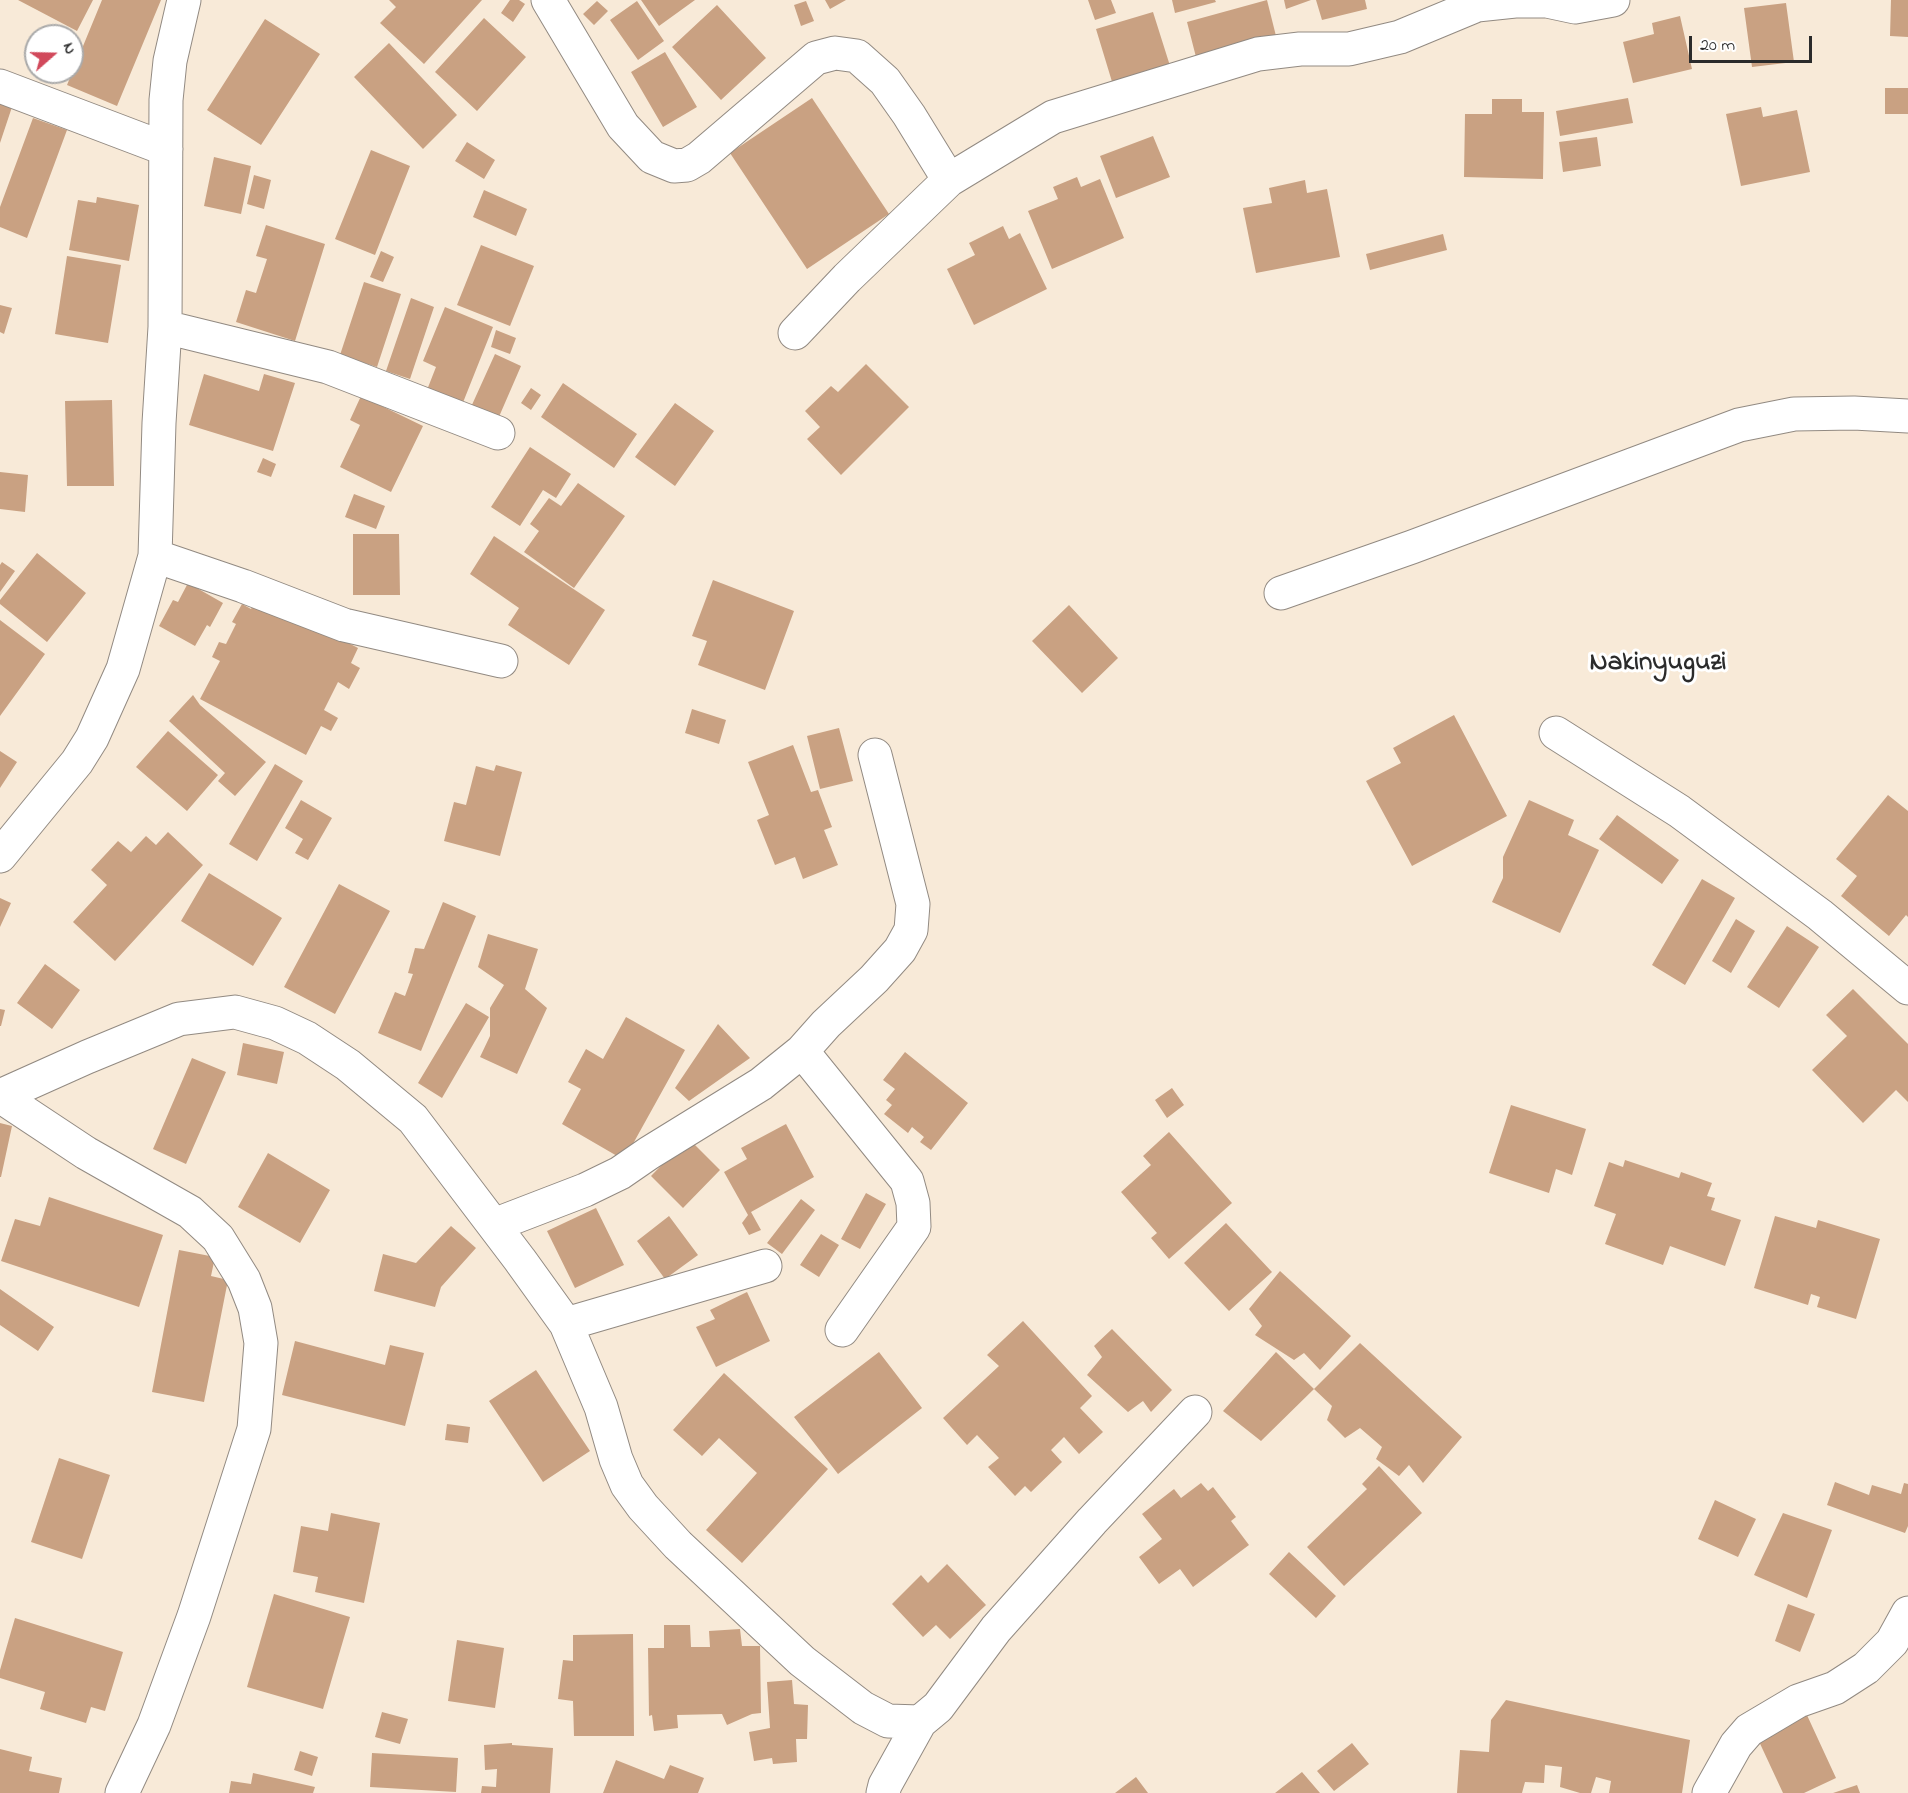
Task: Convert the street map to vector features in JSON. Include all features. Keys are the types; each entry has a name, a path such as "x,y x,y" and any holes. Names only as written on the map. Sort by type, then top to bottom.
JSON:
{"street":[{"path":"0,856 77,762 92,738 123,669 154,556 165,327 166,100 170,61 184,0"},
{"path":"548,0 623,126 652,158 674,166 687,165 699,158 816,58 835,53 856,56 885,81 909,115 948,180"},
{"path":"795,333 948,180 1053,117 1258,54 1300,49 1349,49 1400,37 1477,5 1515,1 1547,1 1575,7 1612,0"},
{"path":"0,86 165,149"},
{"path":"165,327 328,367 498,433"},
{"path":"1281,593 1412,547 1739,425 1794,414 1854,413 1908,416"},
{"path":"154,556 243,586 344,625 501,661"},
{"path":"1557,733 1679,811 1820,915 1908,988"},
{"path":"494,1225 585,1190 621,1173 649,1153 761,1084 802,1051 900,950 911,930 913,904 875,755"},
{"path":"0,1096 179,1019 235,1012 274,1023 307,1038 356,1072 413,1119 566,1324 601,1407 623,1476 643,1507 678,1545 802,1661 862,1708 888,1721 920,1722"},
{"path":"802,1051 907,1181 913,1203 914,1227 842,1330"},
{"path":"0,1096 86,1153 190,1212 218,1238 244,1280 255,1308 261,1343 254,1429 194,1616 154,1725 122,1793"},
{"path":"566,1324 765,1266"},
{"path":"883,1793 885,1785 920,1722 938,1707 996,1629 1195,1412"},
{"path":"1709,1793 1736,1744 1749,1730 1798,1701 1835,1688 1866,1668 1892,1642 1908,1613"}],"building":[{"path":"18,0 93,0 81,24 64,24"},
{"path":"102,0 161,0 117,106 67,85 84,84 84,44"},
{"path":"389,0 482,0 424,64 380,23 396,7"},
{"path":"510,0 519,0 525,4 513,22 501,13"},
{"path":"641,0 695,0 659,26"},
{"path":"825,0 846,0 830,9"},
{"path":"1088,0 1111,0 1116,13 1095,20"},
{"path":"1172,0 1215,0 1216,2 1175,13"},
{"path":"1267,0 1276,36 1196,57 1187,22"},
{"path":"1284,0 1311,0 1286,9"},
{"path":"1316,0 1365,0 1367,9 1322,20"},
{"path":"1891,0 1908,0 1908,37 1890,36"},
{"path":"597,1 608,11 594,25 583,14"},
{"path":"637,1 664,41 638,60 610,20"},
{"path":"806,1 814,21 801,26 794,5"},
{"path":"1786,3 1794,62 1752,67 1744,8"},
{"path":"717,5 766,58 721,100 672,47"},
{"path":"1153,12 1171,69 1113,85 1096,29"},
{"path":"1680,16 1692,69 1633,83 1623,42 1654,34 1652,23"},
{"path":"484,18 526,57 477,111 435,72"},
{"path":"265,19 320,54 261,145 207,110"},
{"path":"389,43 457,115 423,149 354,77"},
{"path":"665,52 697,107 663,127 631,72"},
{"path":"1885,88 1908,88 1908,114 1885,114"},
{"path":"812,98 889,214 807,269 730,153"},
{"path":"1628,98 1633,123 1560,136 1556,111"},
{"path":"1492,99 1522,99 1522,112 1544,112 1543,179 1464,177 1465,114 1492,114"},
{"path":"0,103 12,107 0,143"},
{"path":"1761,107 1763,117 1797,110 1810,172 1741,186 1726,114"},
{"path":"33,118 67,130 27,238 0,227 0,207"},
{"path":"1153,136 1170,177 1116,198 1100,156"},
{"path":"1597,137 1601,166 1563,172 1559,142"},
{"path":"467,142 495,160 484,179 455,161"},
{"path":"371,150 410,166 375,255 335,239"},
{"path":"214,157 251,166 241,214 204,206"},
{"path":"254,175 271,180 264,209 247,204"},
{"path":"1077,177 1081,187 1100,179 1124,238 1052,269 1028,211 1058,199 1053,187"},
{"path":"1305,180 1307,193 1327,189 1340,257 1256,273 1243,208 1272,203 1269,188"},
{"path":"484,190 527,209 516,236 473,217"},
{"path":"97,197 139,205 129,261 69,250 78,200 96,203"},
{"path":"266,225 325,244 295,341 236,322 246,290 256,293 267,259 256,256"},
{"path":"1003,226 1009,239 1020,233 1047,289 974,325 947,269 975,255 969,243"},
{"path":"1443,234 1447,250 1370,270 1366,254"},
{"path":"481,245 534,266 510,326 457,305"},
{"path":"381,251 394,257 383,282 370,277"},
{"path":"67,256 121,265 108,343 55,334"},
{"path":"364,282 401,294 377,367 340,355"},
{"path":"411,298 434,307 410,379 386,371"},
{"path":"0,305 12,308 4,334 0,332"},
{"path":"445,307 493,327 462,405 427,390 436,367 423,361"},
{"path":"496,330 516,338 510,354 491,347"},
{"path":"495,354 521,366 498,419 471,407"},
{"path":"866,364 909,407 841,475 807,439 820,427 805,411 831,386 838,392"},
{"path":"204,374 259,391 264,374 295,383 273,451 189,425"},
{"path":"563,383 637,434 614,468 541,417"},
{"path":"531,388 541,395 531,410 521,403"},
{"path":"361,396 423,426 391,492 340,467 360,425 350,420"},
{"path":"112,400 114,486 67,486 65,401"},
{"path":"675,403 714,431 675,486 635,457"},
{"path":"530,447 571,474 556,498 543,490 520,526 491,507"},
{"path":"263,458 276,464 271,477 257,472"},
{"path":"0,472 28,475 25,512 0,509"},
{"path":"578,483 625,516 574,588 524,552 539,531 530,524 549,498 561,506"},
{"path":"354,494 385,506 376,529 345,517"},
{"path":"353,534 399,534 400,595 353,595"},
{"path":"494,536 605,610 569,665 508,625 519,608 470,574"},
{"path":"37,553 86,593 47,642 0,604 0,600"},
{"path":"2,562 15,571 0,592 0,565"},
{"path":"713,580 794,611 765,690 698,665 707,641 692,636"},
{"path":"188,583 223,603 210,627 207,625 195,646 159,626 173,600 178,602"},
{"path":"258,596 358,648 351,663 360,668 349,689 338,682 324,710 338,718 331,731 321,726 306,755 200,699 220,661 212,657 219,642 226,644 236,624 232,622 242,604 251,609"},
{"path":"1069,605 1118,658 1082,693 1032,641"},
{"path":"0,620 45,654 0,716"},
{"path":"193,695 200,705 266,762 235,796 218,781 225,773 169,721"},
{"path":"692,709 726,720 719,744 685,733"},
{"path":"1454,715 1507,816 1412,866 1366,781 1401,763 1393,748"},
{"path":"839,728 853,781 820,789 807,736"},
{"path":"168,731 218,775 187,811 136,767"},
{"path":"793,745 811,792 818,790 832,827 824,830 838,865 803,879 795,857 775,865 757,820 769,815 748,762"},
{"path":"0,751 17,762 0,788"},
{"path":"275,764 303,781 257,861 229,844"},
{"path":"496,765 522,772 500,856 444,841 454,802 466,805 476,766 494,771"},
{"path":"1888,795 1908,811 1908,917 1906,915 1889,936 1841,896 1857,876 1836,859"},
{"path":"301,800 332,818 308,860 295,853 303,839 285,828"},
{"path":"1529,800 1574,820 1568,835 1599,850 1560,933 1492,902 1503,878 1503,857"},
{"path":"1617,815 1679,860 1662,884 1599,839"},
{"path":"168,832 203,865 115,961 73,922 107,885 91,870 118,841 131,852 146,836 156,845"},
{"path":"209,873 282,918 253,966 181,921"},
{"path":"1702,879 1735,898 1685,985 1652,965"},
{"path":"339,884 390,911 335,1014 284,987"},
{"path":"0,898 11,903 0,927"},
{"path":"443,902 476,916 421,1051 378,1033 395,992 405,996 413,974 408,973 415,948 424,949"},
{"path":"1736,919 1755,931 1731,973 1712,961"},
{"path":"1787,926 1819,947 1779,1008 1747,987"},
{"path":"488,934 538,949 525,989 547,1008 517,1074 480,1057 490,1036 490,1008 504,985 478,967"},
{"path":"45,964 80,990 52,1029 17,1003"},
{"path":"1853,989 1908,1044 1908,1102 1896,1090 1863,1123 1812,1070 1847,1036 1826,1015"},
{"path":"466,1003 489,1017 442,1098 418,1083"},
{"path":"0,1009 5,1010 1,1026 0,1026"},
{"path":"626,1017 685,1050 624,1160 562,1124 581,1089 568,1082 586,1049 603,1059"},
{"path":"718,1024 750,1058 689,1101 675,1088"},
{"path":"243,1043 284,1052 277,1084 237,1075"},
{"path":"905,1052 968,1103 931,1150 920,1142 924,1137 912,1127 908,1133 884,1114 892,1105 886,1100 895,1089 883,1080"},
{"path":"192,1058 226,1072 186,1164 153,1149"},
{"path":"1172,1088 1184,1105 1167,1118 1155,1100"},
{"path":"1511,1105 1586,1129 1572,1175 1556,1169 1549,1193 1489,1173"},
{"path":"0,1123 12,1126 1,1177 0,1177"},
{"path":"786,1124 814,1177 751,1212 761,1230 749,1235 742,1223 748,1215 724,1172 747,1159 741,1148"},
{"path":"1169,1132 1232,1203 1169,1259 1151,1238 1157,1233 1121,1192 1151,1165 1143,1156"},
{"path":"688,1138 720,1170 683,1208 651,1176"},
{"path":"268,1153 330,1190 300,1243 238,1207"},
{"path":"1625,1160 1679,1178 1681,1172 1712,1183 1707,1196 1715,1198 1711,1210 1741,1220 1725,1266 1670,1246 1663,1265 1605,1244 1616,1214 1594,1206 1609,1162 1623,1167"},
{"path":"866,1193 886,1204 860,1249 841,1239"},
{"path":"49,1197 163,1235 139,1307 1,1261 15,1219 40,1226"},
{"path":"801,1199 815,1210 782,1254 767,1243"},
{"path":"596,1208 624,1265 575,1288 547,1231"},
{"path":"669,1216 698,1255 665,1279 637,1241"},
{"path":"1775,1216 1816,1228 1818,1220 1880,1239 1856,1319 1817,1307 1820,1297 1811,1294 1808,1305 1754,1288"},
{"path":"1226,1223 1272,1272 1229,1311 1184,1263"},
{"path":"451,1226 476,1248 441,1287 435,1307 374,1291 383,1254 416,1263"},
{"path":"821,1234 839,1245 819,1277 800,1265"},
{"path":"179,1250 215,1257 211,1276 228,1280 204,1402 152,1392"},
{"path":"1280,1271 1351,1336 1320,1370 1304,1353 1294,1360 1255,1335 1262,1326 1249,1309"},
{"path":"0,1289 54,1327 38,1351 0,1325"},
{"path":"747,1292 770,1341 716,1367 696,1327 715,1319 710,1310"},
{"path":"1023,1321 1092,1396 1080,1408 1103,1432 1079,1454 1064,1437 1051,1450 1062,1462 1031,1492 1025,1486 1015,1496 988,1467 999,1458 977,1435 967,1445 943,1418 999,1366 987,1355"},
{"path":"1112,1329 1172,1390 1151,1412 1143,1401 1128,1412 1087,1375 1102,1357 1094,1346"},
{"path":"295,1341 385,1365 390,1345 424,1353 405,1426 282,1395"},
{"path":"1360,1343 1462,1437 1423,1483 1409,1465 1399,1476 1376,1459 1382,1447 1360,1428 1345,1438 1327,1420 1332,1406 1314,1389"},
{"path":"879,1352 922,1408 838,1474 794,1417"},
{"path":"1276,1352 1314,1389 1261,1441 1223,1411"},
{"path":"536,1370 590,1451 543,1482 489,1401"},
{"path":"724,1373 828,1469 742,1563 706,1530 757,1473 719,1438 702,1456 673,1430"},
{"path":"447,1424 470,1427 468,1443 445,1440"},
{"path":"59,1458 110,1475 82,1559 31,1542"},
{"path":"1379,1466 1422,1513 1344,1586 1307,1547 1367,1489 1362,1484"},
{"path":"1835,1482 1869,1495 1872,1485 1901,1494 1904,1483 1908,1484 1908,1526 1905,1533 1827,1505"},
{"path":"1201,1483 1208,1491 1213,1487 1236,1517 1231,1521 1249,1545 1193,1587 1180,1569 1159,1584 1139,1557 1162,1539 1142,1514 1174,1489 1181,1498"},
{"path":"1715,1500 1756,1519 1738,1557 1698,1539"},
{"path":"331,1513 380,1523 364,1603 315,1592 318,1577 293,1572 301,1526 328,1531"},
{"path":"1783,1513 1832,1530 1807,1598 1754,1575"},
{"path":"1289,1552 1336,1596 1316,1618 1269,1574"},
{"path":"947,1564 986,1605 950,1639 936,1625 923,1637 892,1604 921,1575 928,1583"},
{"path":"274,1594 350,1617 323,1709 247,1687"},
{"path":"1788,1604 1815,1614 1800,1652 1775,1641"},
{"path":"15,1618 123,1652 105,1711 91,1707 86,1723 40,1709 45,1692 0,1678 0,1670"},
{"path":"664,1625 690,1625 691,1647 710,1647 709,1631 740,1629 742,1646 760,1646 761,1713 752,1714 727,1725 722,1714 677,1715 678,1728 654,1731 652,1715 649,1716 648,1648 664,1648"},
{"path":"633,1634 634,1736 574,1736 573,1701 558,1699 563,1660 573,1661 573,1635"},
{"path":"457,1640 504,1648 495,1708 448,1701"},
{"path":"792,1680 794,1704 808,1705 807,1739 796,1739 797,1762 773,1764 772,1758 754,1761 749,1732 770,1728 767,1682"},
{"path":"1506,1700 1690,1740 1682,1793 1609,1793 1611,1781 1596,1777 1591,1793 1580,1793 1560,1787 1562,1767 1545,1765 1544,1783 1525,1782 1522,1793 1457,1793 1460,1750 1489,1752 1491,1720"},
{"path":"382,1712 408,1719 400,1744 375,1737"},
{"path":"1806,1713 1836,1778 1804,1793 1783,1793 1756,1735"},
{"path":"512,1743 512,1745 553,1748 550,1793 481,1793 482,1786 496,1787 497,1769 485,1770 484,1745"},
{"path":"1352,1743 1369,1764 1334,1791 1317,1771"},
{"path":"0,1749 32,1757 29,1771 62,1778 59,1793 0,1793"},
{"path":"300,1751 318,1757 312,1776 294,1770"},
{"path":"372,1753 458,1758 456,1792 370,1787"},
{"path":"616,1760 664,1779 670,1765 704,1778 698,1793 603,1793"},
{"path":"1302,1772 1320,1793 1275,1793"},
{"path":"253,1773 315,1787 313,1793 229,1793 231,1781 251,1784"},
{"path":"1136,1777 1148,1793 1115,1793"},
{"path":"1857,1785 1860,1793 1833,1793"}],"district":[{"name":"Nakinyuguzi","path":"1658,665"}]}
